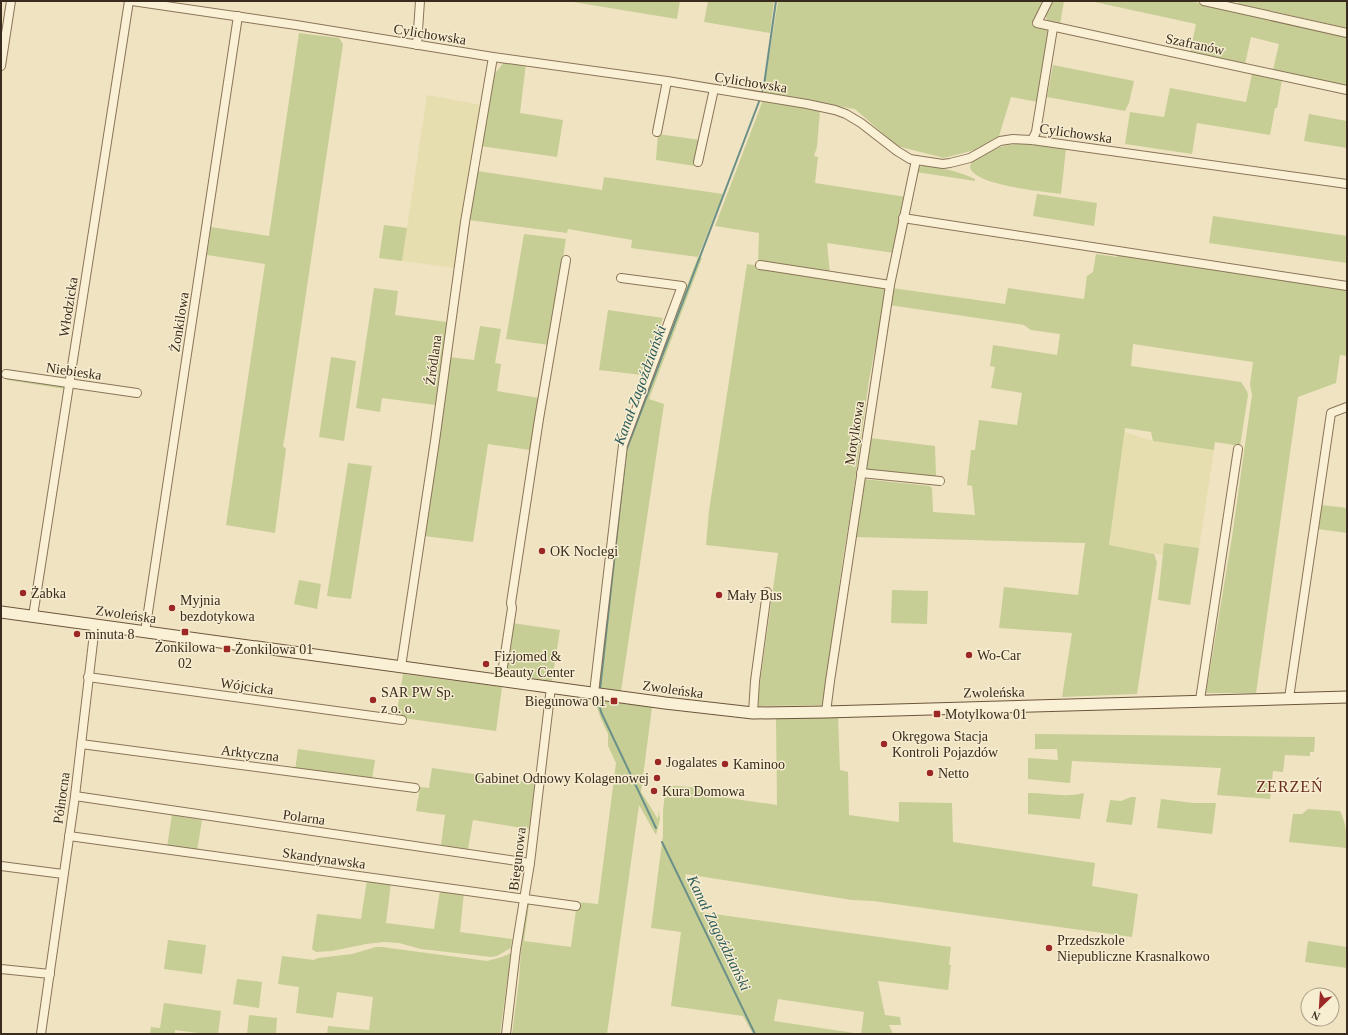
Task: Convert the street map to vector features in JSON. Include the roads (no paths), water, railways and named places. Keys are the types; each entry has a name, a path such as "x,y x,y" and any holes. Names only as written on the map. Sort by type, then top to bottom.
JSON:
{"street":[{"path":"1,66 11,1"},
{"name":"Włodzicka","path":"33,616 129,1"},
{"name":"Cylichowska","path":"132,1 238,16 493,57 667,81 807,104 846,114 861,123 897,151 910,159 916,160 950,163 970,158 1000,140 1032,140 1347,184"},
{"path":"417,45 420,1"},
{"name":"Szafranów","path":"1048,1 1037,24 1347,90"},
{"path":"1204,1 1347,33"},
{"name":"Żonkilowa","path":"145,632 238,16"},
{"path":"1032,140 1036,132 1053,28"},
{"name":"Źródlana","path":"401,667 435,441 465,222 493,57"},
{"path":"657,132 667,81"},
{"path":"698,162 714,89"},
{"name":"Motylkowa","path":"826,712 890,285 916,160"},
{"path":"903,218 1347,286"},
{"path":"501,680 539,418 566,260"},
{"path":"760,265 890,285"},
{"path":"598,694 623,445 682,286 621,278"},
{"name":"Niebieska","path":"6,374 137,393"},
{"path":"1289,698 1331,413 1347,407"},
{"path":"1200,700 1238,449"},
{"path":"861,473 940,481"},
{"path":"753,713 755,681 767,592"},
{"name":"Zwoleńska","path":"1,612 598,694 753,713 1347,697"},
{"name":"Północna","path":"41,1034 75,796 88,677 96,625"},
{"name":"Wójcicka","path":"88,677 402,720"},
{"name":"Biegunowa","path":"506,1034 516,949 523,905 526,898 551,687"},
{"name":"Arktyczna","path":"81,744 415,788"},
{"name":"Polarna","path":"75,796 530,863"},
{"name":"Skandynawska","path":"69,836 576,906"},
{"path":"1,866 63,874"},
{"path":"1,969 50,974"}],"waterway":[{"name":"Kanał Zagoździański","path":"761,95 764,85 776,1"},
{"name":"Kanał Zagoździański","path":"600,690 626,451 760,99"},
{"name":"Kanał Zagoździański","path":"599,697 601,712 656,828"},
{"name":"Kanał Zagoździański","path":"662,842 755,1034"}],"place":[{"name":"OK Noclegi","path":"542,551"},
{"name":"Żabka","path":"23,593"},
{"name":"Mały Bus","path":"719,595"},
{"name":"Myjnia bezdotykowa","path":"172,608"},
{"name":"Żonkilowa 02","path":"185,632"},
{"name":"minuta 8","path":"77,634"},
{"name":"Żonkilowa 01","path":"227,649"},
{"name":"Wo-Car","path":"969,655"},
{"name":"Fizjomed & Beauty Center","path":"486,664"},
{"name":"SAR PW Sp. z o. o.","path":"373,700"},
{"name":"Biegunowa 01","path":"614,701"},
{"name":"Motylkowa 01","path":"937,714"},
{"name":"Okręgowa Stacja Kontroli Pojazdów","path":"884,744"},
{"name":"Jogalates","path":"658,762"},
{"name":"Kaminoo","path":"725,764"},
{"name":"Netto","path":"930,773"},
{"name":"Gabinet Odnowy Kolagenowej","path":"657,778"},
{"name":"Kura Domowa","path":"654,791"},
{"name":"Przedszkole Niepubliczne Krasnalkowo","path":"1049,948"}],"district":[{"name":"ZERZEŃ","path":"1290,786"}]}
